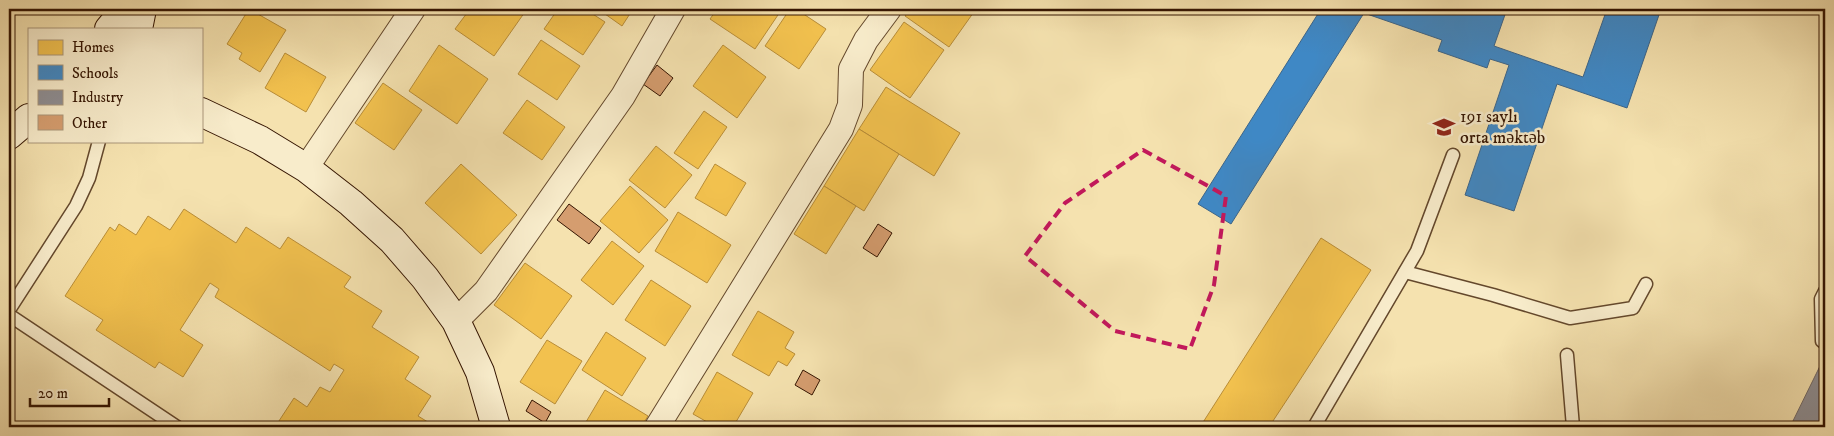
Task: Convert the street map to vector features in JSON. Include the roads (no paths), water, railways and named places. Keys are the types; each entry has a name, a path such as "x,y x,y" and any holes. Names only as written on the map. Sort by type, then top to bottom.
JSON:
{"main road":[{"path":"109,28 126,9"},
{"path":"138,28 142,9"},
{"path":"207,118 260,140 306,168 392,240 425,278 456,321 480,372 496,427"},
{"path":"9,135 28,119"},
{"path":"9,147 28,138"}],"street":[{"path":"306,168 413,9"},
{"path":"456,321 486,291 618,104 674,9"},
{"path":"658,427 841,130 850,105 851,69 866,40 889,9"}],"lane":[{"path":"9,310 76,206 89,178 98,142"},
{"path":"1314,427 1417,251 1453,155"},
{"path":"1405,272 1570,318 1633,308 1646,284"},
{"path":"1825,292 1822,299 1822,341 1825,343"},
{"path":"9,315 177,427"},
{"path":"1567,355 1573,427"}],"place":[{"name":"191 saylı orta məktəb","path":"1444,127"}]}
